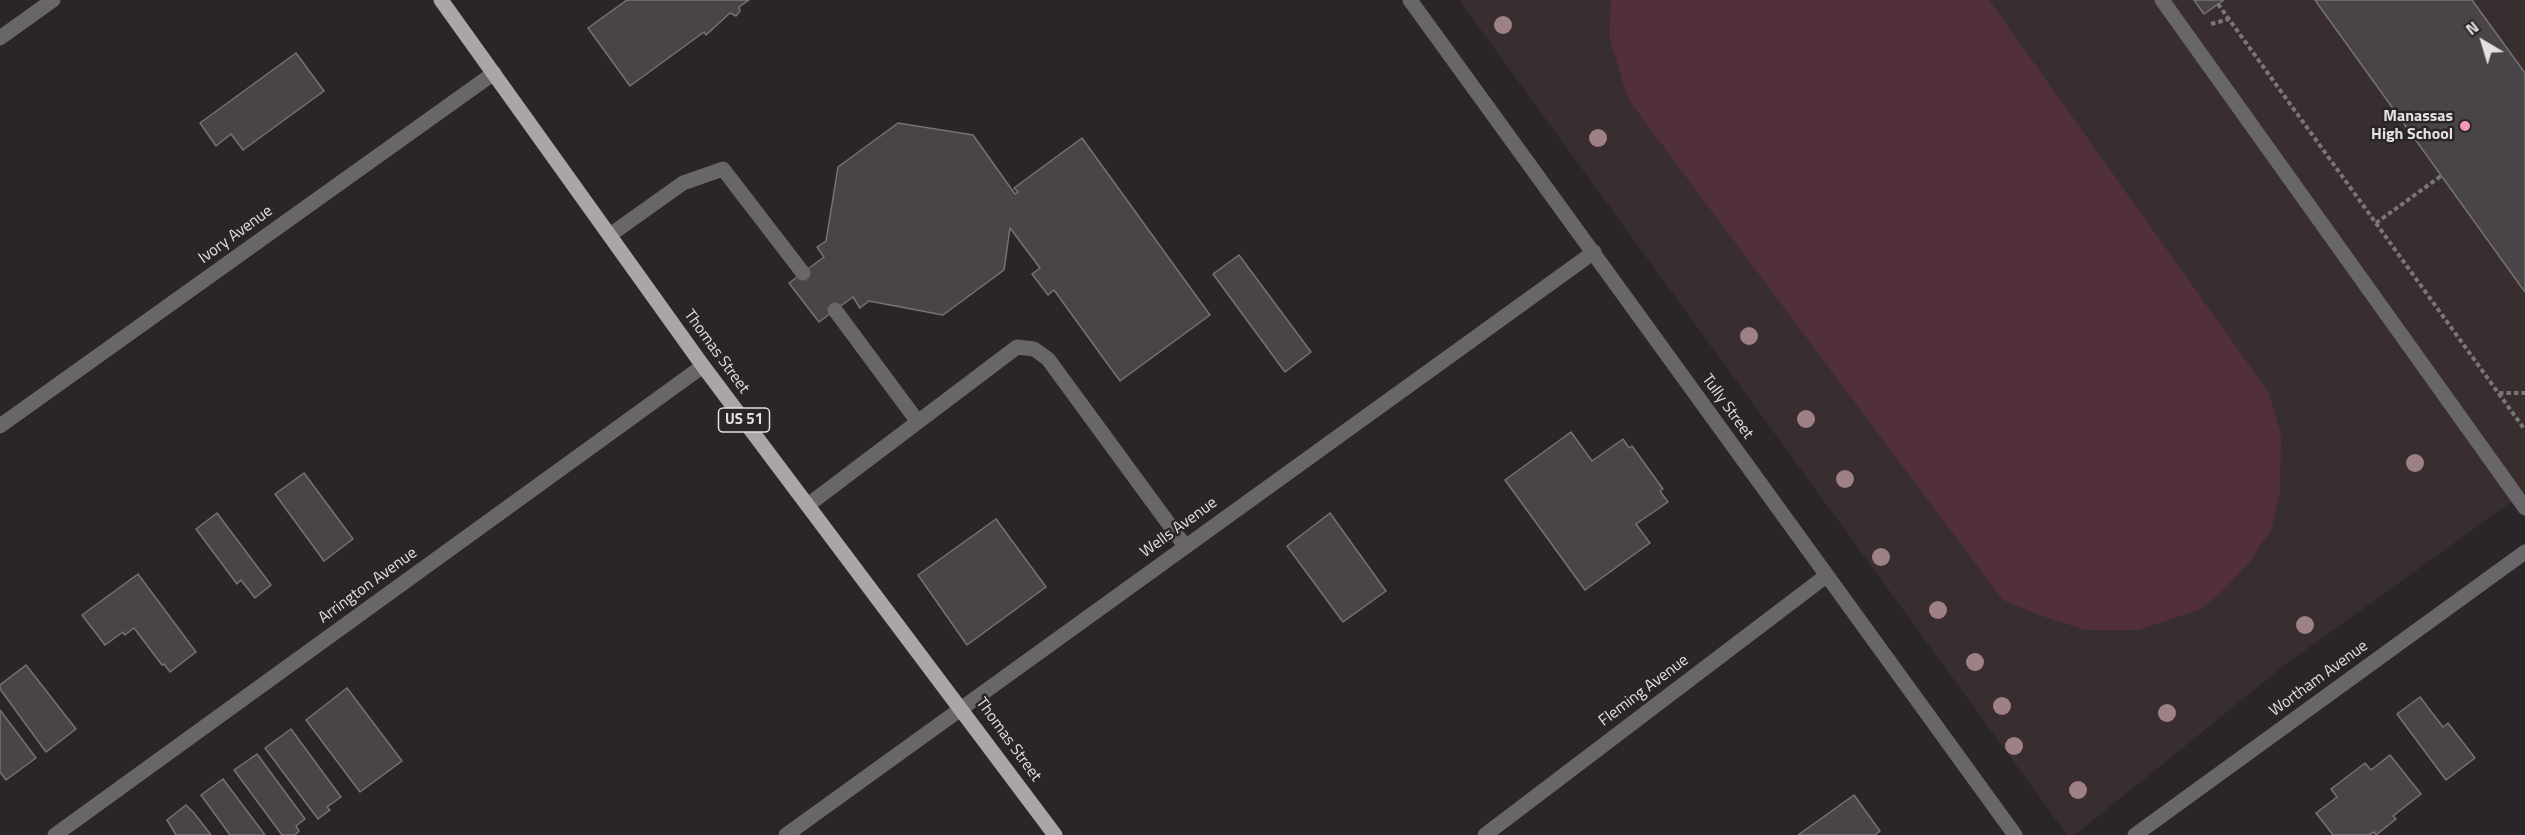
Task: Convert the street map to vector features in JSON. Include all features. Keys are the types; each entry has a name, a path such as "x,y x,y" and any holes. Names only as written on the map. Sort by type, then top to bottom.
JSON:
{"main road":[{"name":"Thomas Street","path":"441,0 703,366 1055,835"}],"street":[{"path":"0,38 53,0"},
{"name":"Tully Street","path":"1410,0 2015,835"},
{"path":"2162,0 2525,508"},
{"name":"Ivory Avenue","path":"0,426 494,73"},
{"path":"610,235 682,183 723,169 803,273"},
{"name":"Wells Avenue","path":"786,835 1594,252"},
{"path":"835,310 918,422"},
{"path":"808,505 1017,347 1034,349 1048,359 1185,546"},
{"name":"Arrington Avenue","path":"55,835 703,366"},
{"name":"Wortham Avenue","path":"2134,835 2525,552"},
{"name":"Fleming Avenue","path":"1485,835 1826,576"}],"path":[{"path":"2218,4 2525,430"},
{"path":"2376,223 2441,176"},
{"path":"2498,393 2525,393"}],"shaded area":[{"path":"1459,0 2525,0 2525,492 2285,665 2075,835 2067,835"},
{"path":"1611,0 1989,0 2269,393 2281,436 2280,494 2271,530 2248,564 2201,609 2139,630 2085,630 2036,614 2003,600 1628,99 1609,36"}],"building":[{"path":"627,0 749,0 739,7 740,11 736,16 730,13 706,35 704,32 630,86 588,28"},
{"path":"2194,0 2224,0 2204,14"},
{"name":"Manassas High School","path":"2315,0 2472,0 2525,73 2525,292"},
{"path":"296,53 324,91 243,150 231,134 216,146 200,123"},
{"path":"898,123 973,135 1015,194 1018,192 1014,188 1082,138 1210,315 1120,381 1054,290 1048,295 1032,274 1040,268 1010,228 1004,270 943,315 869,301 860,308 853,297 819,322 789,283 824,257 817,247 826,241 838,167"},
{"path":"1239,255 1311,352 1285,372 1213,274"},
{"path":"1571,432 1592,461 1623,439 1629,448 1632,446 1663,489 1660,491 1668,502 1636,524 1650,543 1585,590 1505,480"},
{"path":"304,473 353,539 324,561 275,494"},
{"path":"217,513 271,585 255,598 241,580 237,584 196,529"},
{"path":"1330,513 1386,591 1343,622 1287,546"},
{"path":"996,519 1046,587 967,645 918,575"},
{"path":"138,574 196,652 170,672 134,628 125,635 123,632 105,645 82,615"},
{"path":"26,665 76,729 46,752 0,689 0,685"},
{"path":"347,688 402,761 360,792 306,720"},
{"path":"2420,697 2443,727 2448,723 2475,758 2446,780 2397,714"},
{"path":"0,710 36,758 6,780 0,772"},
{"path":"291,729 341,797 327,807 330,810 318,819 265,748"},
{"path":"257,754 305,819 296,826 299,831 295,835 282,835 234,770"},
{"path":"2390,755 2421,794 2393,816 2396,819 2376,835 2374,832 2369,835 2333,835 2316,813 2337,797 2331,789 2365,763 2371,770"},
{"path":"223,779 265,835 230,835 201,795"},
{"path":"1854,795 1880,831 1875,835 1798,835"},
{"path":"186,805 211,835 176,835 167,820"}],"place":[{"name":"Manassas High School","path":"2465,126"}]}
